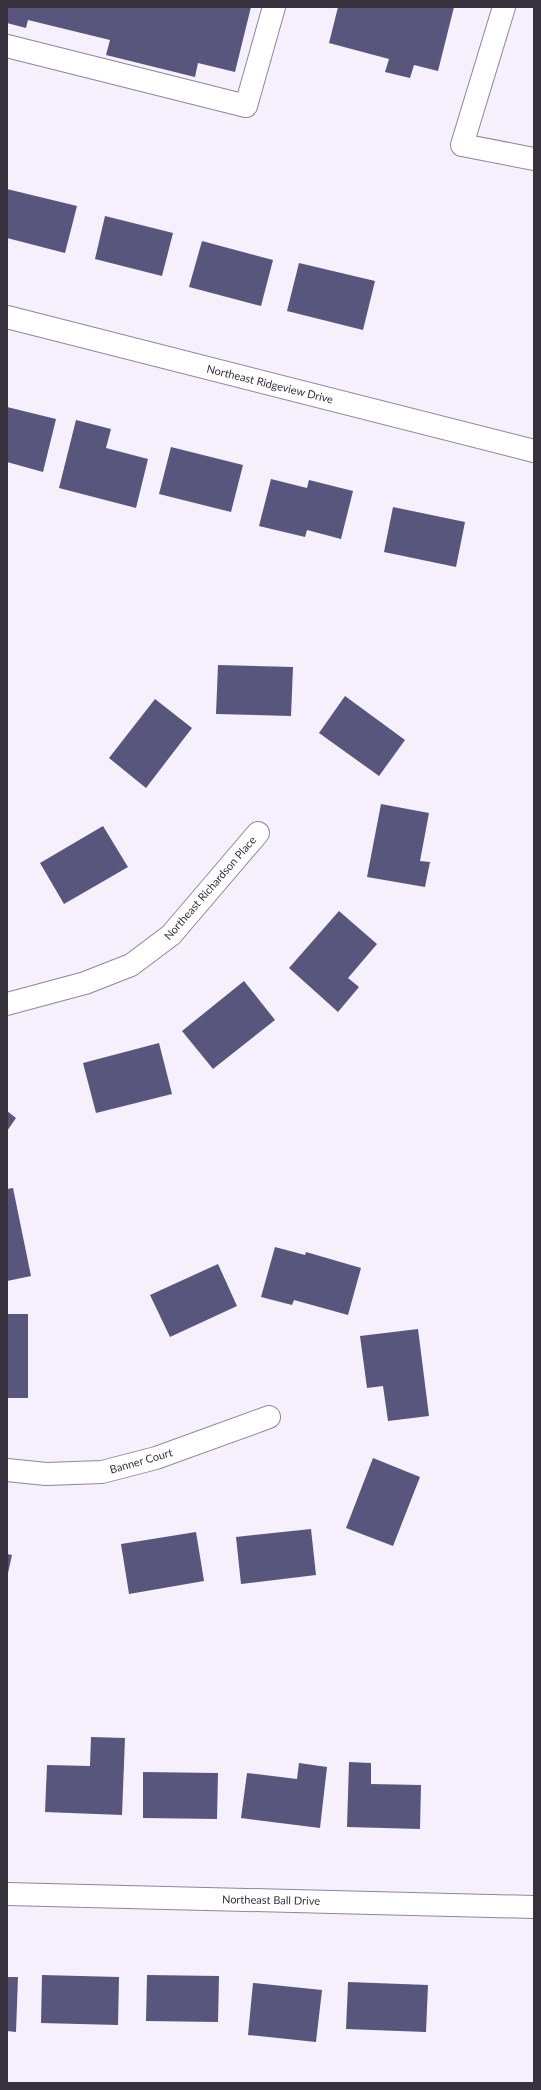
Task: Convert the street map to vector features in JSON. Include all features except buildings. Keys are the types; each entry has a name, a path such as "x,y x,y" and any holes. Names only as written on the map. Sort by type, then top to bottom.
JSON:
{"street":[{"path":"7,46 246,106 274,7"},
{"path":"504,7 462,145 534,159"},
{"name":"Northeast Ridgeview Drive","path":"7,317 534,451"},
{"name":"Northeast Richardson Place","path":"7,1004 85,983 131,965 171,935 258,833"},
{"name":"Banner Court","path":"7,1470 46,1474 102,1472 156,1458 269,1417"},
{"name":"Northeast Ball Drive","path":"7,1894 534,1906"}]}
